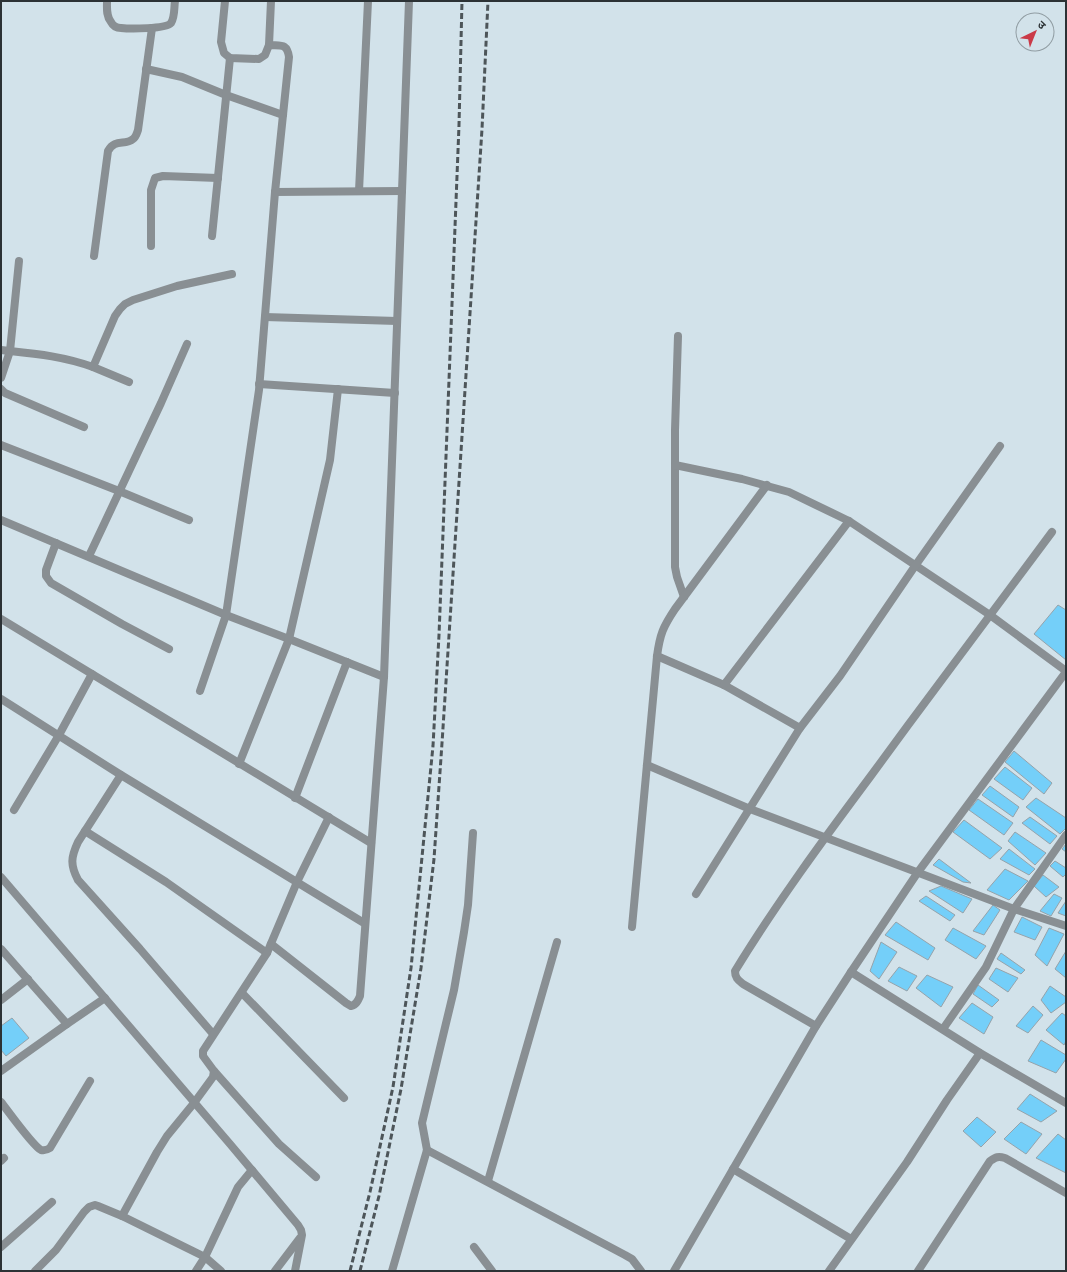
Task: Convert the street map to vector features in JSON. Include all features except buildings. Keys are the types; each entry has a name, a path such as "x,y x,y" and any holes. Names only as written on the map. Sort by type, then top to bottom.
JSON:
{"street":[{"path":"107,1 107,16 111,23 116,27 121,28 152,28 169,25 172,22 175,1"},
{"path":"225,1 221,42 224,53 230,58 259,60 265,55 269,45 271,1"},
{"path":"360,191 368,1"},
{"path":"271,944 346,1004 350,1006 354,1005 360,996 364,923 384,677 408,1"},
{"path":"94,256 108,151 110,146 115,143 131,140 136,135 138,130 152,28"},
{"path":"200,691 226,615 259,384 275,192 290,57 284,46 269,45"},
{"path":"212,236 230,58"},
{"path":"146,69 182,77 226,96 283,115"},
{"path":"151,246 151,190 155,178 163,176 218,178"},
{"path":"275,192 402,192"},
{"path":"1,378 10,351 20,261"},
{"path":"93,367 115,316 126,304 133,300 177,286 232,274"},
{"path":"265,317 397,321"},
{"path":"678,336 675,465 675,567 684,597"},
{"path":"89,556 161,404 187,344"},
{"path":"1,350 55,356 73,360 129,382"},
{"path":"259,384 395,393"},
{"path":"1,389 6,393 84,427"},
{"path":"239,764 289,638 330,460 338,389"},
{"path":"1,445 189,520"},
{"path":"696,894 800,728 840,676 915,566 1000,446"},
{"path":"674,1271 816,1026 851,972 918,872 1066,672 990,615 849,521 789,492 675,465"},
{"path":"632,928 657,656 662,630 684,597 767,486"},
{"path":"1,520 226,615 289,638 384,677"},
{"path":"724,685 849,521"},
{"path":"816,1026 743,984 735,976 736,971 753,942 825,838 1052,532"},
{"path":"56,543 46,570 46,576 51,583 169,649"},
{"path":"1,619 371,843"},
{"path":"657,656 724,685 800,728"},
{"path":"295,798 347,662"},
{"path":"14,810 59,735 92,674"},
{"path":"2,700 121,775 364,923"},
{"path":"647,765 750,809 825,838 1014,909 1066,926"},
{"path":"121,775 78,842 73,853 73,871 78,880 213,1034"},
{"path":"316,1177 280,1144 214,1071 203,1056 203,1053 213,1034 242,993 267,953 296,882 328,817"},
{"path":"85,831 166,882 267,953"},
{"path":"392,1271 427,1150 422,1123 454,990 468,905 473,833"},
{"path":"943,1029 986,967 1014,909 1066,835"},
{"path":"1,877 298,1225 302,1235 295,1271"},
{"path":"488,1181 557,942"},
{"path":"1,949 67,1024"},
{"path":"851,972 980,1053 1066,1103"},
{"path":"1,1000 28,979"},
{"path":"242,993 344,1098"},
{"path":"1,1071 105,998"},
{"path":"829,1271 907,1162 947,1100 980,1053"},
{"path":"122,1216 167,1136 213,1077 214,1071"},
{"path":"1,1102 33,1143 42,1150 46,1150 50,1148 90,1081"},
{"path":"427,1150 488,1181 632,1259 641,1271"},
{"path":"918,1271 990,1161 994,1158 999,1156 1005,1158 1066,1193"},
{"path":"733,1169 851,1239"},
{"path":"196,1271 205,1257 238,1187 252,1170"},
{"path":"1,1247 52,1202"},
{"path":"35,1271 56,1250 84,1212 89,1207 95,1205 122,1216 205,1257 221,1271"},
{"path":"275,1271 302,1235"},
{"path":"474,1248 492,1271"}],"railway":[{"path":"350,1271 370,1192 393,1087 411,968 433,746 439,635 459,125 462,1"},
{"path":"360,1271 379,1196 401,1089 421,968 434,859 482,129 488,1"}]}
